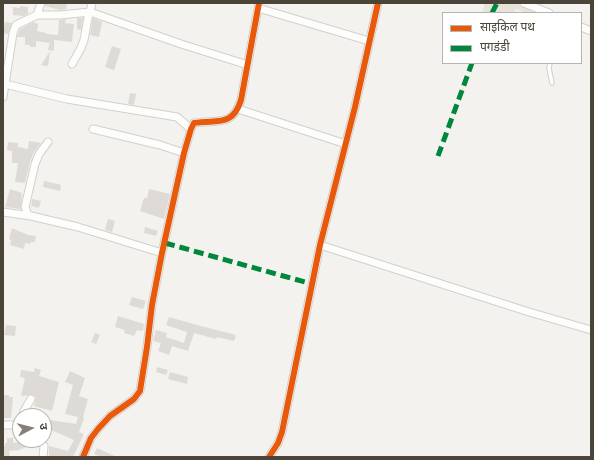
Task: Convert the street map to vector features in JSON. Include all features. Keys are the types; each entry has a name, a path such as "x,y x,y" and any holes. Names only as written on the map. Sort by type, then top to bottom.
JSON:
{"street":[{"path":"37,15 41,3"},
{"path":"72,64 84,40 92,3"},
{"path":"269,457 278,443 282,432 320,245 346,144 378,3"},
{"path":"524,3 546,12"},
{"path":"83,457 91,438 98,429 110,416 134,399 140,391 152,305 162,252 191,128 194,123 225,121 231,118 238,109 259,5 369,40"},
{"path":"3,96 13,33 16,25 37,15 60,15 90,12 181,44 248,65"},
{"path":"5,84 67,99 177,117 191,128"},
{"path":"238,109 346,144"},
{"path":"93,129 160,145 184,153"},
{"path":"28,215 25,207 35,164 39,154 48,142"},
{"path":"3,212 28,215 78,227 162,252"},
{"path":"320,245 522,310 591,330"},
{"path":"26,408 31,399"}],"lane":[{"path":"550,64 549,68 552,83"}],"shaded area":[{"path":"485,3 537,3 533,12 523,12 516,9 514,12 482,12"}],"building":[{"path":"46,3 67,3 66,9 60,10 45,6"},
{"path":"20,6 28,7 28,14 24,16 13,15 13,7 20,8"},
{"path":"77,18 83,18 81,30 77,29"},
{"path":"93,18 102,22 99,37 90,35"},
{"path":"66,19 65,23 74,24 72,42 54,40 54,51 48,50 50,43 36,41 36,47 30,47 30,45 25,45 25,37 17,37 20,29 33,22 38,24 37,31 46,34 58,35 59,20"},
{"path":"5,22 12,23 8,34 3,33"},
{"path":"112,46 121,49 114,70 105,67"},
{"path":"50,51 48,66 41,65"},
{"path":"130,93 136,94 134,105 128,104"},
{"path":"29,141 41,143 34,152 30,162 25,183 15,182 18,163 12,163 12,151 7,150 8,142 18,143 18,147 28,149"},
{"path":"44,181 61,185 60,191 43,187"},
{"path":"10,189 22,193 21,209 5,207"},
{"path":"149,189 170,194 164,219 140,211 144,198 147,198"},
{"path":"32,199 41,201 39,208 32,206 31,209"},
{"path":"108,219 115,221 112,232 105,230"},
{"path":"145,227 158,231 156,236 144,233"},
{"path":"12,228 28,235 36,236 35,242 31,242 30,244 25,243 24,249 10,245 11,240 9,239"},
{"path":"132,297 146,301 143,309 129,305"},
{"path":"118,316 144,324 143,331 137,330 134,336 124,333 125,330 115,327"},
{"path":"169,317 236,335 234,341 217,337 216,339 194,333 188,351 172,346 169,355 158,351 161,343 153,341 156,330 167,333 166,337 184,343 187,332 166,325"},
{"path":"6,325 16,326 15,336 4,335"},
{"path":"95,333 100,335 96,344 91,342"},
{"path":"157,367 168,370 166,375 156,372"},
{"path":"35,368 41,370 39,376 59,382 52,411 52,408 34,406 36,397 33,395 21,396 25,378 20,377 21,370 34,372"},
{"path":"70,371 85,378 79,396 88,399 79,432 84,434 73,457 49,457 49,448 52,447 68,451 74,440 52,430 52,420 76,424 78,417 65,414 73,385 65,382"},
{"path":"170,372 188,377 187,384 168,379"},
{"path":"3,395 13,397 11,418 3,418"},
{"path":"7,438 12,438 12,448 25,448 9,451 10,457 3,457 3,446 7,443"},
{"path":"97,448 117,457 102,457 94,454"}],"marked path":[{"path":"492,12 497,3"},
{"path":"438,156 472,64"},
{"path":"165,243 312,284"}],"cycle path":[{"path":"83,457 91,438 98,429 110,416 134,399 140,391 152,305 162,253 184,153 191,129 194,123 228,119 237,109 241,100 259,3"},
{"path":"269,457 278,443 282,432 320,245 355,107 378,3"}]}
